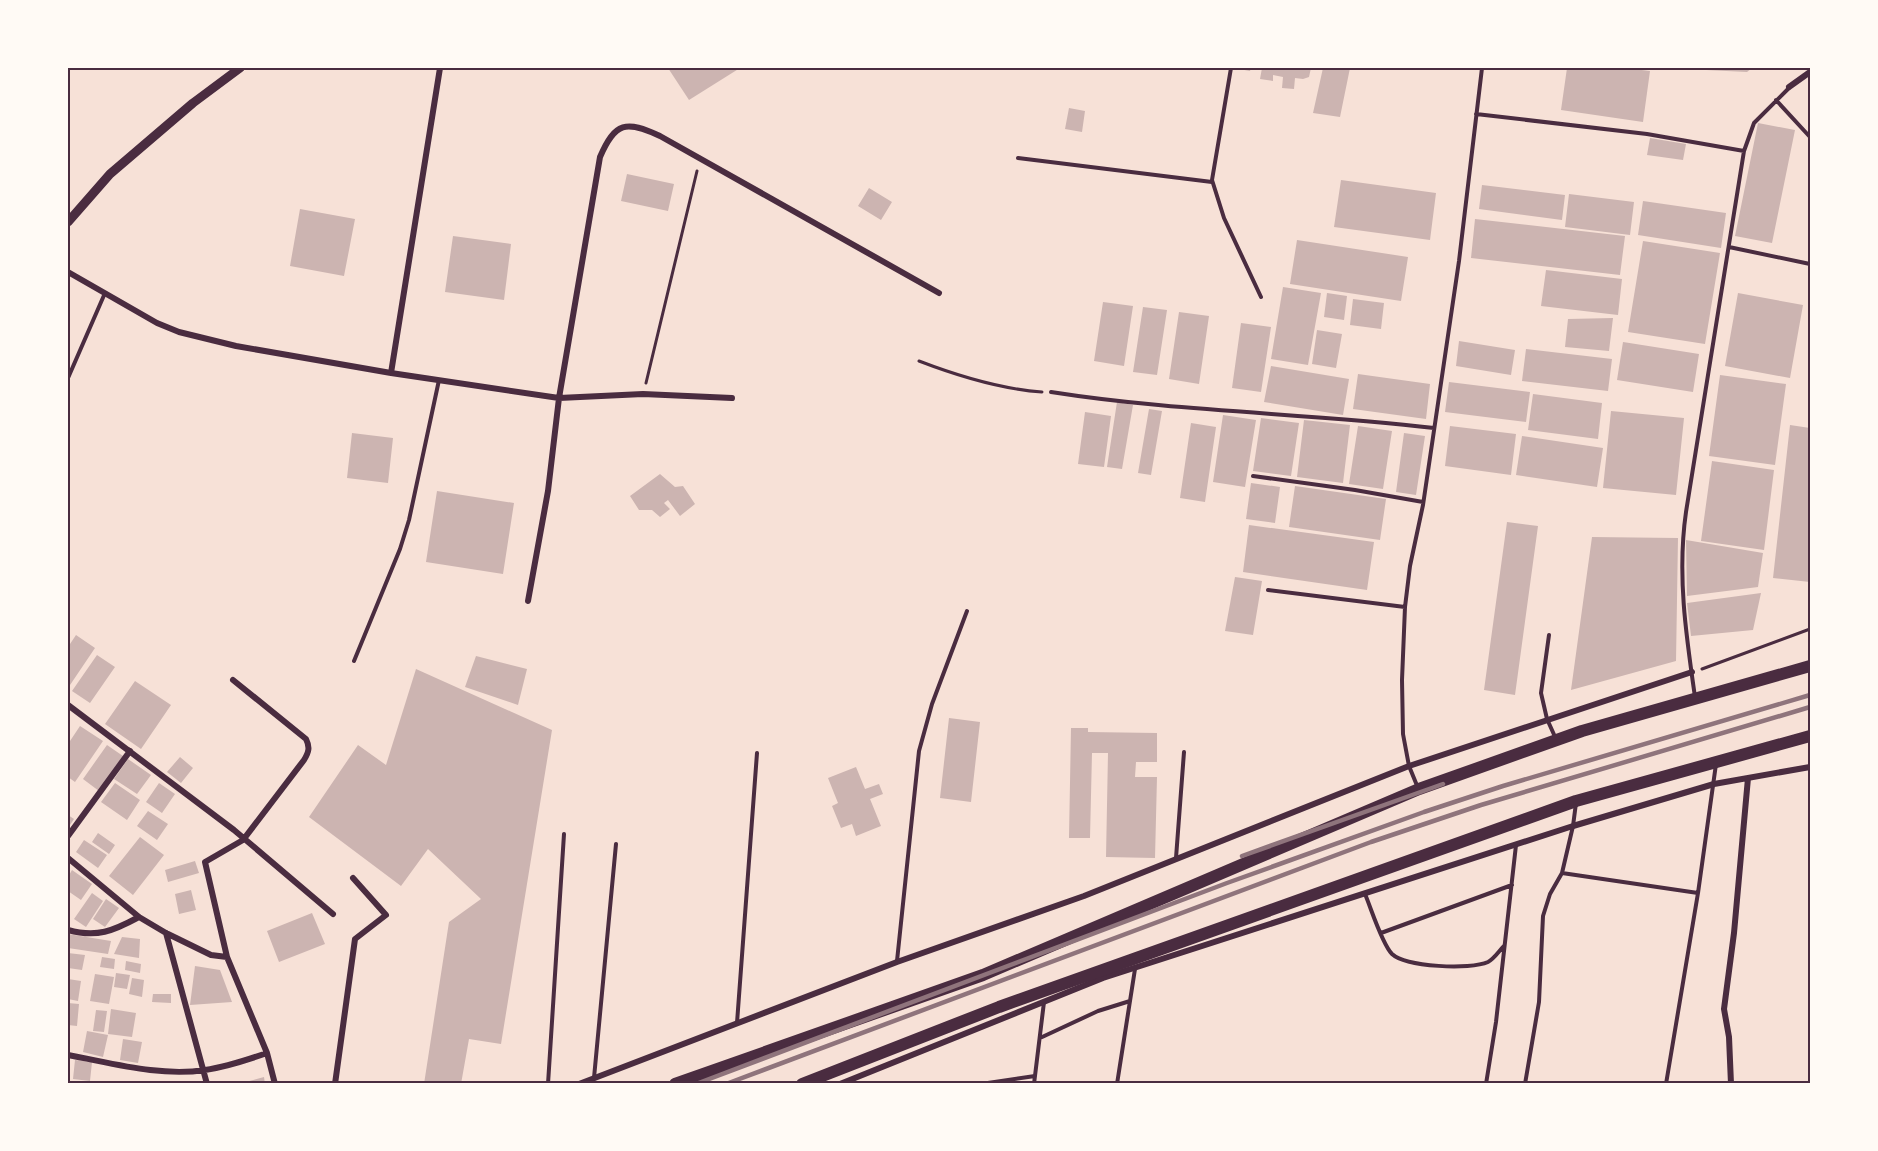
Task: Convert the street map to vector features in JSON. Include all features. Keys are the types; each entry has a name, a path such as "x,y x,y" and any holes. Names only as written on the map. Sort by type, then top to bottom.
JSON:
{"highway":[{"path":"675,1083 983,975 1419,789 1557,740 1810,666"},
{"path":"802,1083 1010,1003 1576,801 1810,736"}],"street":[{"path":"68,222 110,174 194,103 240,68"},
{"path":"391,373 440,68"},
{"path":"1790,87 1810,72"},
{"path":"528,601 548,491 559,398 600,157 608,138 619,128 630,126 642,128 939,293"},
{"path":"68,272 157,323 187,335 236,346 391,373 559,398 643,394 732,398"},
{"path":"579,1083 897,962 1084,896 1409,766 1692,672"},
{"path":"233,680 306,739 309,744 304,760 243,840 205,862 227,957 267,1053 276,1083"},
{"path":"68,705 234,830 243,840 297,881 333,914"},
{"path":"68,836 130,752"},
{"path":"840,1083 1103,978 1573,826 1714,784 1810,767"},
{"path":"1731,1083 1729,1036 1724,1009 1734,933 1748,778"},
{"path":"68,858 139,917 211,955 227,957"},
{"path":"335,1083 355,939 386,915 353,878"},
{"path":"68,930 93,935 118,928 139,917"},
{"path":"166,933 207,1083"},
{"path":"68,1055 162,1071 203,1070 242,1062 267,1053"}],"lane":[{"path":"1231,68 1212,182 1224,218 1261,297"},
{"path":"1419,789 1409,766 1403,734 1405,607 1410,566 1424,502 1464,225 1482,68"},
{"path":"1695,699 1684,613 1683,540 1734,205 1744,152 1754,123 1790,87"},
{"path":"1776,100 1810,136"},
{"path":"1476,114 1647,134 1744,152"},
{"path":"1018,158 1212,182"},
{"path":"1729,247 1810,264"},
{"path":"68,378 105,293"},
{"path":"354,661 400,549 409,520 439,380"},
{"path":"1051,392 1205,410 1264,412 1434,428"},
{"path":"1253,476 1424,502"},
{"path":"1269,590 1405,607"},
{"path":"897,962 919,751 932,704 967,611"},
{"path":"1549,634 1541,693 1547,719 1557,740"},
{"path":"1176,859 1184,752"},
{"path":"737,1023 757,753"},
{"path":"1666,1083 1698,893 1716,762"},
{"path":"1525,1083 1539,1002 1543,916 1550,894 1562,873 1573,826 1576,801"},
{"path":"548,1083 564,834"},
{"path":"594,1078 616,844"},
{"path":"1486,1083 1496,1022 1516,844"},
{"path":"1562,873 1698,893"},
{"path":"1381,933 1512,885"},
{"path":"1365,894 1393,955 1412,963 1472,966 1490,961 1505,945"},
{"path":"1117,1083 1135,968"},
{"path":"1040,1038 1098,1011 1130,1001"},
{"path":"1034,1083 1044,1002"},
{"path":"981,1083 1035,1076"}],"path":[{"path":"643,394 700,160"},
{"path":"919,361 954,374 1000,386 1051,392"},
{"path":"1692,672 1810,630"}],"building":[{"path":"668,68 740,68 689,100"},
{"path":"1233,68 1251,68 1250,71"},
{"path":"1262,68 1311,68 1309,77 1295,78 1294,89 1282,88 1283,77 1273,75 1273,81 1260,79"},
{"path":"1323,68 1350,68 1340,117 1313,113"},
{"path":"1567,68 1625,68 1650,71 1643,122 1561,110"},
{"path":"1707,68 1752,68 1747,72 1706,70"},
{"path":"1069,108 1085,111 1082,132 1065,129"},
{"path":"1758,123 1795,130 1772,243 1735,236"},
{"path":"1650,138 1686,144 1683,160 1647,155"},
{"path":"627,174 674,184 668,211 621,201"},
{"path":"1341,180 1436,193 1430,240 1334,227"},
{"path":"1482,185 1565,195 1562,220 1479,209"},
{"path":"869,188 892,202 881,220 858,206"},
{"path":"1569,194 1634,202 1630,235 1565,227"},
{"path":"1643,201 1726,213 1721,248 1638,235"},
{"path":"300,209 355,219 344,276 290,266"},
{"path":"1475,219 1625,236 1620,275 1471,258"},
{"path":"453,236 511,244 504,300 445,292"},
{"path":"1297,240 1408,257 1401,301 1290,284"},
{"path":"1643,241 1720,253 1705,344 1628,332"},
{"path":"1546,270 1622,279 1618,315 1541,306"},
{"path":"1283,287 1321,293 1308,365 1271,359"},
{"path":"1327,293 1347,296 1344,320 1324,317"},
{"path":"1738,293 1803,305 1790,378 1725,366"},
{"path":"1353,299 1384,303 1381,329 1350,325"},
{"path":"1103,302 1133,306 1124,366 1094,361"},
{"path":"1143,307 1167,310 1157,375 1133,372"},
{"path":"1179,312 1209,316 1199,384 1169,379"},
{"path":"1613,318 1609,351 1565,347 1568,319"},
{"path":"1241,323 1271,327 1261,392 1232,388"},
{"path":"1317,330 1342,334 1336,368 1312,364"},
{"path":"1459,341 1515,350 1511,375 1456,366"},
{"path":"1623,342 1699,354 1693,392 1617,380"},
{"path":"1526,349 1612,359 1608,391 1522,381"},
{"path":"1271,366 1349,379 1343,415 1264,402"},
{"path":"1358,374 1430,384 1426,419 1353,409"},
{"path":"1720,375 1786,384 1775,465 1709,456"},
{"path":"1449,382 1530,392 1526,422 1445,412"},
{"path":"1533,394 1602,403 1598,439 1528,430"},
{"path":"1117,402 1133,405 1122,469 1107,467"},
{"path":"1149,409 1162,411 1151,475 1138,473"},
{"path":"1611,411 1684,418 1676,495 1603,488"},
{"path":"1085,412 1111,416 1104,467 1078,464"},
{"path":"1223,415 1256,420 1245,487 1213,482"},
{"path":"1261,418 1299,423 1291,476 1253,471"},
{"path":"1304,420 1350,425 1343,483 1297,477"},
{"path":"1191,423 1216,427 1205,502 1180,498"},
{"path":"1790,425 1810,428 1810,582 1773,578"},
{"path":"1358,426 1392,431 1383,489 1349,484"},
{"path":"1450,426 1516,434 1511,475 1445,466"},
{"path":"352,433 393,438 388,483 347,478"},
{"path":"1404,433 1425,436 1416,495 1396,492"},
{"path":"1522,436 1603,448 1597,487 1516,475"},
{"path":"1712,461 1774,470 1764,550 1701,541"},
{"path":"660,474 675,487 683,486 695,504 680,516 668,500 664,503 670,509 660,517 652,510 639,510 630,496"},
{"path":"1251,483 1280,487 1275,523 1246,519"},
{"path":"1295,486 1386,499 1380,540 1289,527"},
{"path":"437,491 514,503 503,574 426,562"},
{"path":"1507,522 1538,526 1515,695 1484,690"},
{"path":"1249,525 1374,542 1367,590 1243,572"},
{"path":"1592,537 1678,538 1676,661 1571,690"},
{"path":"1686,540 1763,553 1758,587 1687,596"},
{"path":"1235,577 1262,581 1253,635 1225,631"},
{"path":"1761,593 1753,630 1691,636 1687,603"},
{"path":"76,635 95,648 68,688 68,647"},
{"path":"97,655 115,667 90,703 72,691"},
{"path":"476,656 527,669 518,705 465,687"},
{"path":"416,669 552,730 501,1044 469,1039 461,1084 424,1084 449,922 481,899 428,849 401,886 309,817 358,745 386,765"},
{"path":"135,681 171,705 141,749 105,724"},
{"path":"949,718 980,722 971,802 940,798"},
{"path":"80,726 103,741 75,782 68,777 68,744"},
{"path":"1071,728 1088,728 1088,732 1157,733 1157,762 1136,762 1135,777 1157,777 1155,858 1106,857 1108,753 1092,753 1090,838 1069,838"},
{"path":"107,745 123,756 99,791 83,779"},
{"path":"180,757 193,768 181,783 167,772"},
{"path":"128,759 151,775 137,794 114,779"},
{"path":"856,767 865,789 879,784 883,794 870,799 881,826 856,836 852,824 841,828 832,806 838,803 828,778"},
{"path":"115,783 140,800 127,820 101,802"},
{"path":"159,783 175,794 162,813 146,802"},
{"path":"148,811 168,824 157,840 137,826"},
{"path":"68,815 74,819 68,828"},
{"path":"98,833 115,845 109,854 92,842"},
{"path":"140,837 164,855 133,895 109,876"},
{"path":"84,840 107,855 98,868 76,852"},
{"path":"195,861 199,873 168,882 165,870"},
{"path":"72,870 92,884 81,900 68,891 68,877"},
{"path":"191,890 196,910 179,914 175,894"},
{"path":"92,893 103,901 86,927 74,919"},
{"path":"106,899 119,908 105,927 93,919"},
{"path":"312,913 325,944 279,962 267,931"},
{"path":"68,934 111,941 108,954 68,948"},
{"path":"122,937 140,939 139,958 114,954"},
{"path":"68,953 85,955 82,970 68,968"},
{"path":"102,957 115,959 114,969 100,967"},
{"path":"126,961 141,964 140,973 125,970"},
{"path":"195,966 220,970 232,1002 190,1005"},
{"path":"116,973 130,975 127,989 114,987"},
{"path":"95,974 114,977 109,1004 90,1001"},
{"path":"132,978 144,980 142,997 129,994"},
{"path":"68,979 81,981 78,1001 68,999"},
{"path":"153,994 171,994 171,1003 152,1002"},
{"path":"68,1003 79,1004 77,1026 68,1025"},
{"path":"111,1009 136,1013 132,1037 108,1034"},
{"path":"96,1010 107,1011 104,1032 93,1031"},
{"path":"87,1031 108,1035 103,1057 83,1052"},
{"path":"123,1039 142,1042 138,1063 120,1060"},
{"path":"75,1060 92,1062 90,1081 73,1079"},
{"path":"264,1077 265,1084 242,1084 242,1083"}],"railway":[{"path":"696,1084 1227,883 1424,812 1503,786 1810,695"},
{"path":"726,1084 1371,842 1481,805 1810,707"},
{"path":"1242,856 1443,784"}]}
